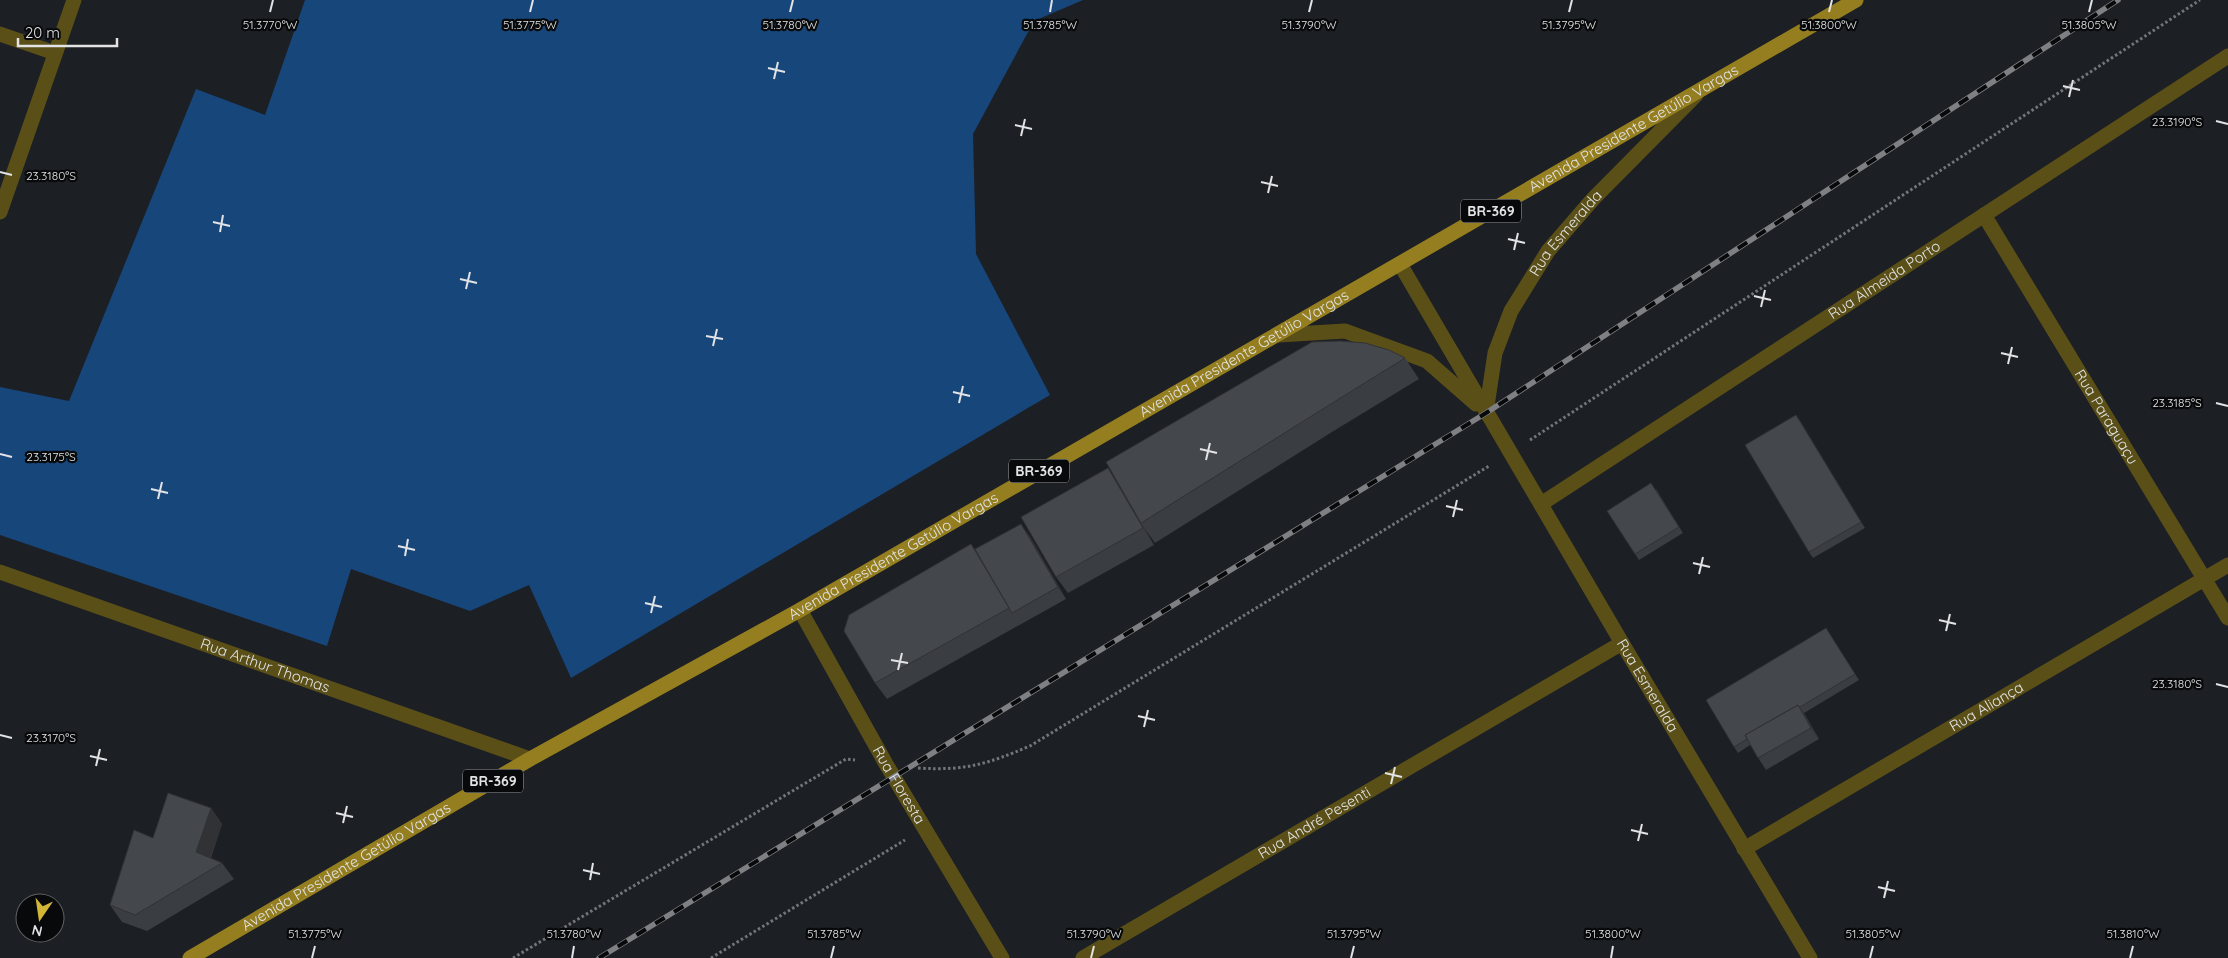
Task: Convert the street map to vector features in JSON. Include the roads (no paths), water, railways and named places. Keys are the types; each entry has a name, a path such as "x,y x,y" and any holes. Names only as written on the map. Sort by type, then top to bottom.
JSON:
{"main road":[{"name":"Avenida Presidente Getúlio Vargas","path":"190,958 530,759 800,610 1856,0"}],"street":[{"path":"0,212 74,0"},
{"path":"0,34 54,54"},
{"name":"Rua Almeida Porto","path":"1541,504 2228,56"},
{"name":"Rua Esmeralda","path":"1486,413 1495,353 1511,311 1548,251 1592,199 1704,88"},
{"name":"Rua Paraguaçu","path":"1984,215 2228,618"},
{"name":"Rua Esmeralda","path":"1400,264 1486,413 1810,958"},
{"name":"Rua Esmeralda","path":"1279,335 1345,331 1409,354 1427,361 1486,413"},
{"name":"Rua Aliança","path":"1744,849 2228,565"},
{"name":"Rua Arthur Thomas","path":"0,572 530,759"},
{"name":"Rua Floresta","path":"800,610 886,764 1002,958"},
{"name":"Rua André Pesenti","path":"1083,958 1622,642"}],"railway":[{"path":"599,958 1486,413 2118,0"}]}
